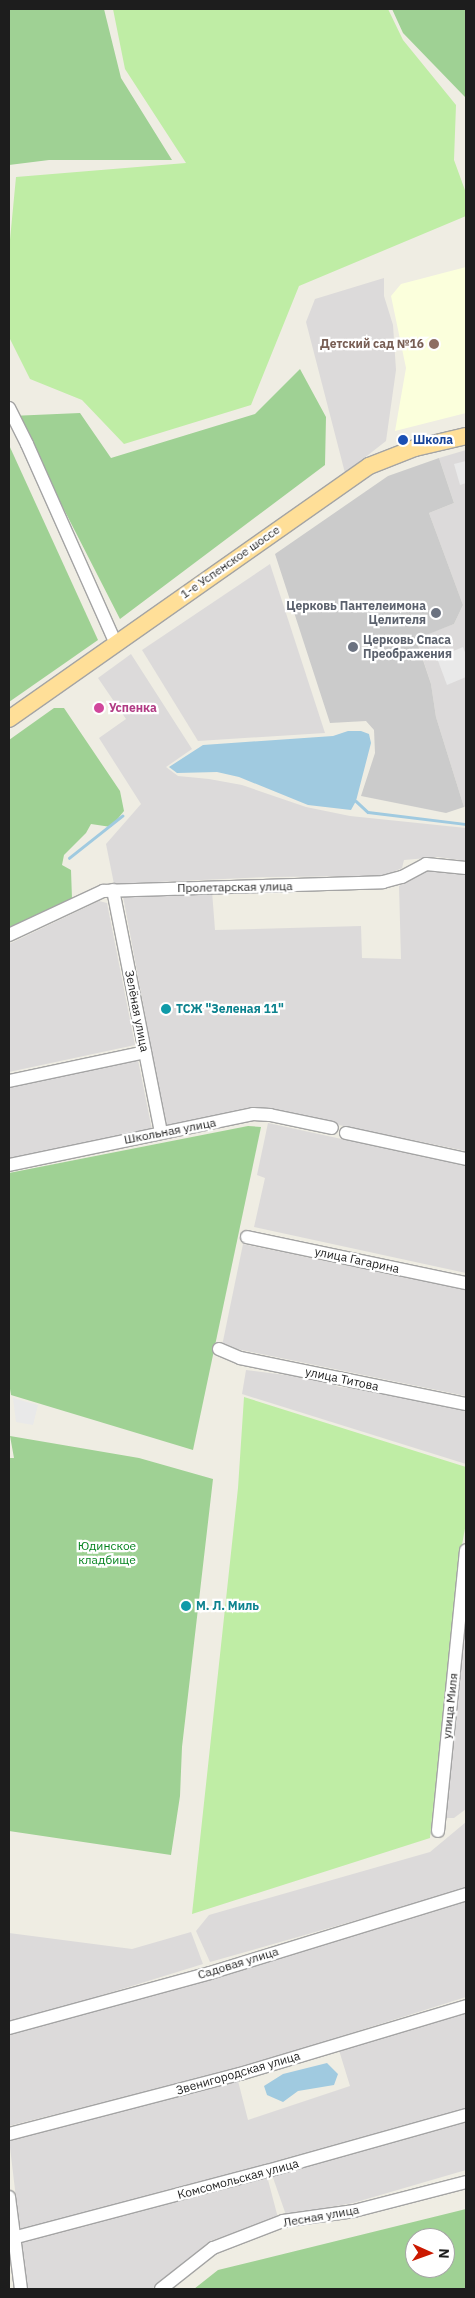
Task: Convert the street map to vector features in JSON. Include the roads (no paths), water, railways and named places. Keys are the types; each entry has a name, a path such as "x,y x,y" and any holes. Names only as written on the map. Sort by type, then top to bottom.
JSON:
{"main road":[{"name":"1-е Успенское шоссе","path":"9,719 369,466 415,448 466,436"}],"street":[{"path":"9,408 28,444 116,644"},
{"name":"Пролетарская улица","path":"9,935 103,891 383,882 402,877 426,864 466,868"},
{"name":"Зелёная улица","path":"113,890 161,1132"},
{"path":"9,1082 145,1052"},
{"name":"Школьная улица","path":"9,1164 253,1114 270,1115 332,1128"},
{"path":"346,1133 466,1159"},
{"name":"улица Гагарина","path":"248,1237 466,1283"},
{"name":"улица Титова","path":"219,1349 240,1358 466,1404"},
{"name":"улица Миля","path":"438,1831 466,1550"},
{"name":"Садовая улица","path":"9,2028 210,1973 466,1894"},
{"name":"Звенигородская улица","path":"9,2134 240,2074 466,2006"},
{"name":"Комсомольская улица","path":"11,2239 466,2115"},
{"name":"Лесная улица","path":"162,2289 213,2248 283,2221 354,2211 466,2182"},
{"path":"9,2197 11,2239 21,2289"}],"water":[{"path":"348,731 361,731 369,734 371,743 356,801 351,810 308,805 239,777 217,772 177,773 169,767 203,745 333,736"},
{"path":"327,2063 338,2074 334,2085 298,2091 283,2102 267,2095 264,2086 283,2074"}],"waterway":[{"path":"356,801 368,812 466,824"},
{"path":"69,858 122,816"}],"place":[{"name":"Детский сад №16","path":"434,344"},
{"name":"Школа","path":"403,440"},
{"name":"Церковь Пантелеимона Целителя","path":"436,613"},
{"name":"Церковь Спаса Преображения","path":"353,647"},
{"name":"Успенка","path":"99,708"},
{"name":"ТСЖ \"Зеленая 11\"","path":"166,1009"},
{"name":"М. Л. Миль","path":"186,1606"}],"park label":[{"name":"Юдинское кладбище","path":"107,1553"}]}
